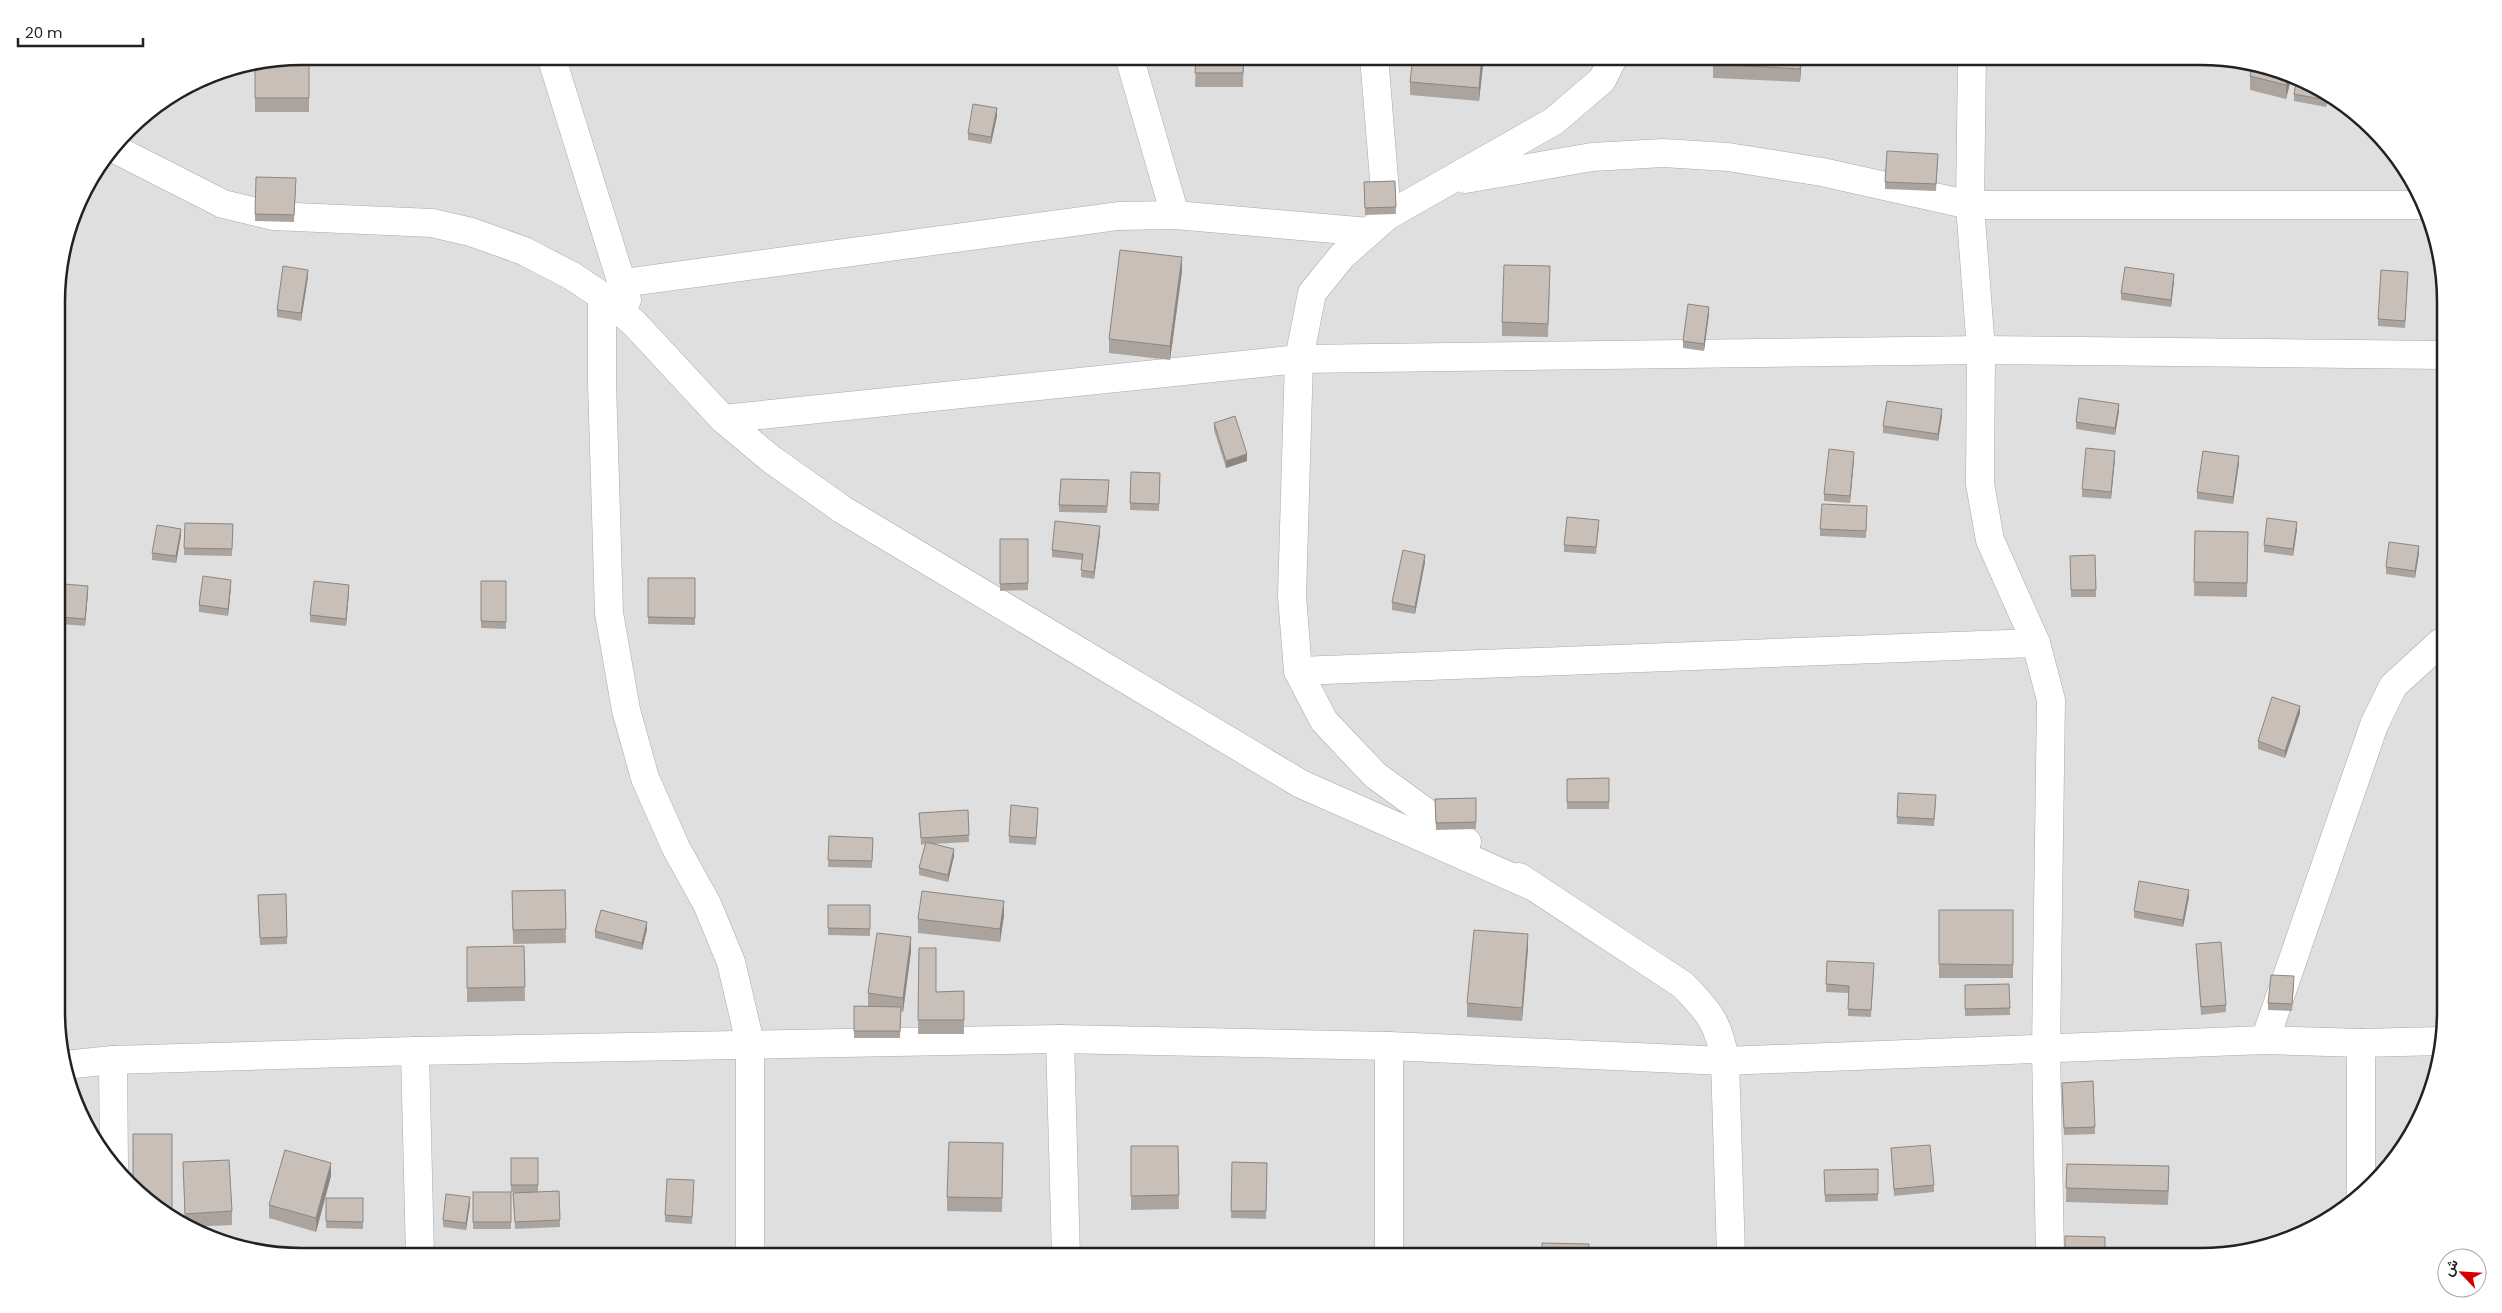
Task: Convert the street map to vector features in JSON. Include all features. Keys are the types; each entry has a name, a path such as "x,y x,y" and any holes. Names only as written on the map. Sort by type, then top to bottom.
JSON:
{"street":[{"path":"553,65 612,290 634,323 723,419 771,459 843,510 1301,784 1534,887"},
{"path":"1132,65 1175,215"},
{"path":"1374,65 1378,224"},
{"path":"1610,65 1602,80 1554,121 1378,224 1342,256 1312,293 1299,359 1292,596 1298,671 1324,721 1375,775 1432,819 1683,985 1705,1008 1721,1035 1725,1061 1731,1248"},
{"path":"1972,65 1970,205 1981,350 1980,484 1990,540 2036,643 2051,700 2046,1049 2050,1248"},
{"path":"120,151 223,204 273,216 432,223 471,232 524,251 572,276 612,290 1118,216 1175,215 1378,224"},
{"path":"1447,182 1592,157 1663,152 1728,157 1822,172 1970,205 2416,205"},
{"path":"612,290 602,382 609,613 626,710 645,778 676,848 706,904 730,962 750,1043 750,1248"},
{"path":"723,419 1299,359 1981,350 2437,356"},
{"path":"1298,671 2036,643"},
{"path":"2264,1040 2374,725 2394,686 2437,646"},
{"path":"1060,1039 1066,1248"},
{"path":"71,1064 113,1060 415,1051 750,1043 1060,1039 1389,1046 1725,1061 2264,1040 2361,1043 2435,1041"},
{"path":"2361,1043 2361,1185"},
{"path":"1389,1046 1389,1248"},
{"path":"415,1051 420,1248"},
{"path":"113,1060 114,1155"}],"shaded area":[{"path":"2200,65 2231,67 2262,73 2305,89 2332,105 2368,134 2397,170 2419,211 2429,240 2435,271 2437,302 2437,1011 2435,1042 2429,1073 2413,1116 2397,1143 2368,1179 2332,1208 2305,1224 2262,1240 2231,1246 2200,1248 302,1248 271,1246 240,1240 197,1224 170,1208 134,1179 105,1143 83,1102 73,1073 67,1042 65,1011 65,302 67,271 73,240 89,197 105,170 134,134 170,105 197,89 240,73 286,66"}],"building":[{"path":"309,65 309,98 255,98 255,70 271,67"},
{"path":"1195,65 1243,65 1243,73 1195,73"},
{"path":"1412,65 1481,65 1479,88 1410,82"},
{"path":"1730,65 1800,65 1800,69"},
{"path":"2251,71 2287,82 2286,85 2250,76"},
{"path":"2296,85 2323,99 2294,94"},
{"path":"973,104 997,108 991,137 968,133"},
{"path":"1887,151 1938,154 1936,184 1885,182"},
{"path":"256,177 296,178 294,215 255,214"},
{"path":"1395,181 1396,207 1365,208 1364,182"},
{"path":"1120,250 1182,257 1170,346 1109,339"},
{"path":"1504,265 1550,266 1548,324 1502,322"},
{"path":"283,266 308,270 301,313 277,310"},
{"path":"2125,267 2174,274 2171,300 2121,293"},
{"path":"2381,270 2408,272 2405,321 2378,319"},
{"path":"1688,304 1709,307 1704,344 1683,341"},
{"path":"2079,398 2119,404 2115,428 2076,422"},
{"path":"1887,401 1942,409 1938,434 1883,426"},
{"path":"1235,416 1247,454 1226,461 1214,423"},
{"path":"2086,448 2115,451 2111,492 2082,489"},
{"path":"1829,449 1854,452 1850,496 1824,494"},
{"path":"2203,451 2239,456 2233,497 2197,492"},
{"path":"1131,472 1160,473 1159,504 1130,503"},
{"path":"1061,479 1109,480 1107,506 1059,505"},
{"path":"1822,504 1867,506 1866,531 1820,529"},
{"path":"1567,517 1599,520 1596,547 1564,545"},
{"path":"2267,518 2297,522 2293,549 2264,545"},
{"path":"1055,521 1100,526 1094,572 1081,570 1083,554 1052,550"},
{"path":"185,523 233,524 232,549 184,548"},
{"path":"157,525 181,529 176,556 152,553"},
{"path":"2195,531 2248,532 2247,583 2194,582"},
{"path":"1000,539 1028,539 1028,583 1000,584"},
{"path":"2389,542 2419,546 2415,571 2386,567"},
{"path":"1403,550 1425,555 1415,607 1392,602"},
{"path":"2095,555 2096,590 2071,590 2070,556"},
{"path":"203,576 231,580 228,609 199,605"},
{"path":"648,578 695,578 695,618 648,617"},
{"path":"314,581 349,585 346,619 310,615"},
{"path":"481,581 506,581 506,622 481,621"},
{"path":"65,584 88,586 85,619 65,617"},
{"path":"2272,697 2300,706 2285,751 2258,741"},
{"path":"1609,778 1609,802 1567,802 1567,779"},
{"path":"1898,793 1936,795 1934,819 1897,817"},
{"path":"1476,798 1476,822 1436,823 1435,799"},
{"path":"1011,805 1038,808 1036,838 1009,836"},
{"path":"968,810 969,835 921,838 919,813"},
{"path":"829,836 873,838 872,861 828,860"},
{"path":"926,842 954,849 948,875 919,868"},
{"path":"2139,881 2189,890 2183,920 2134,911"},
{"path":"565,890 566,929 513,930 512,891"},
{"path":"922,891 1004,901 1000,929 918,919"},
{"path":"286,894 287,937 260,938 258,895"},
{"path":"828,905 870,905 870,929 828,928"},
{"path":"601,910 647,922 642,943 595,931"},
{"path":"1939,910 2013,910 2013,965 1939,964"},
{"path":"1474,930 1528,934 1522,1008 1467,1003"},
{"path":"877,933 911,937 903,998 868,993"},
{"path":"2221,942 2226,1005 2201,1007 2196,944"},
{"path":"524,946 525,987 467,988 467,947"},
{"path":"919,948 936,948 936,992 964,991 964,1020 918,1020"},
{"path":"1827,961 1874,963 1871,1010 1848,1009 1849,986 1826,984"},
{"path":"2271,975 2294,976 2292,1004 2268,1003"},
{"path":"2009,984 2010,1008 1965,1009 1965,985"},
{"path":"854,1006 901,1007 900,1031 854,1031"},
{"path":"2093,1081 2095,1127 2064,1128 2062,1083"},
{"path":"133,1134 172,1134 172,1209 133,1178"},
{"path":"949,1142 1003,1143 1002,1198 947,1197"},
{"path":"1930,1145 1934,1185 1894,1189 1891,1148"},
{"path":"1131,1146 1178,1146 1179,1195 1131,1196"},
{"path":"285,1150 331,1163 316,1218 269,1205"},
{"path":"511,1158 538,1158 538,1185 511,1185"},
{"path":"229,1160 232,1211 185,1214 183,1162"},
{"path":"1232,1162 1267,1163 1266,1211 1231,1211"},
{"path":"2067,1164 2169,1166 2168,1191 2066,1188"},
{"path":"1878,1169 1878,1194 1825,1195 1824,1170"},
{"path":"667,1179 694,1180 692,1217 665,1215"},
{"path":"559,1191 560,1220 515,1222 513,1193"},
{"path":"473,1192 511,1192 511,1222 473,1222"},
{"path":"446,1194 470,1197 466,1223 443,1220"},
{"path":"326,1198 363,1198 363,1222 326,1221"},
{"path":"2065,1236 2105,1237 2105,1248 2065,1248"},
{"path":"1542,1243 1589,1244 1589,1248 1542,1248"}]}
